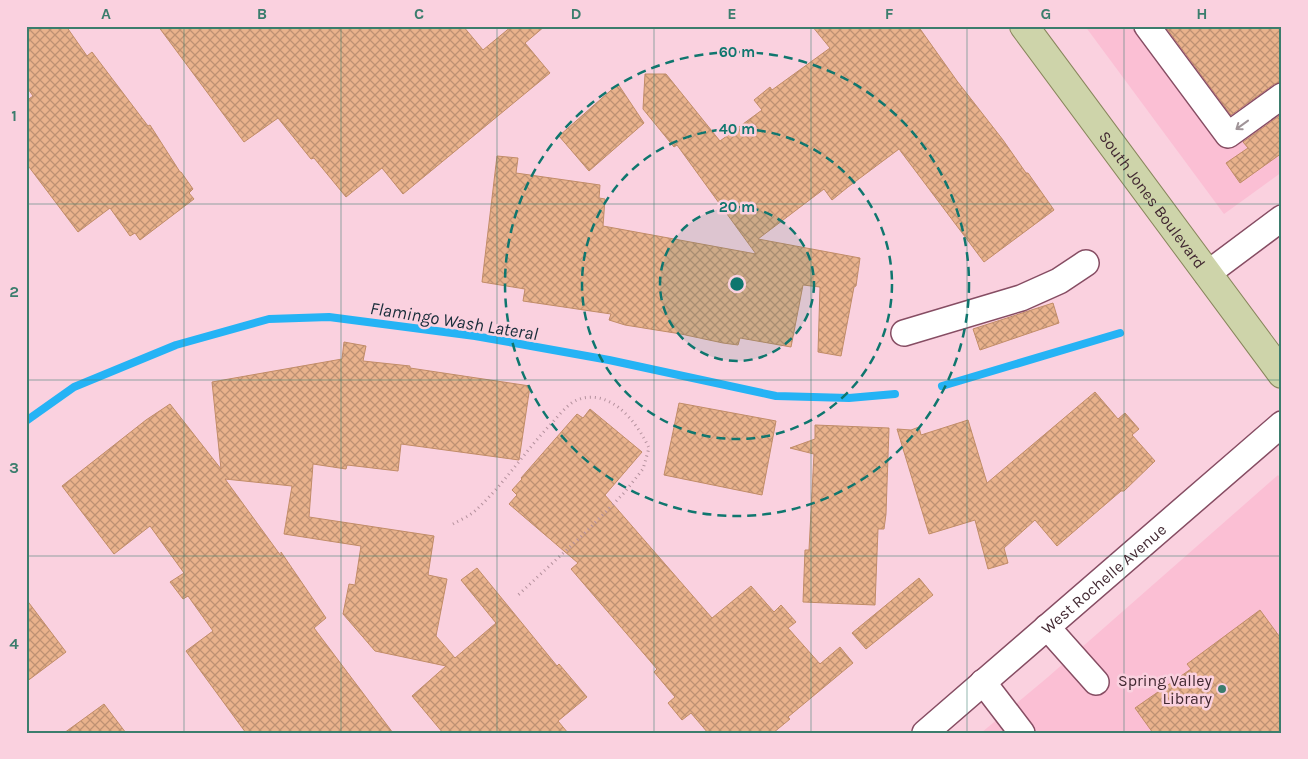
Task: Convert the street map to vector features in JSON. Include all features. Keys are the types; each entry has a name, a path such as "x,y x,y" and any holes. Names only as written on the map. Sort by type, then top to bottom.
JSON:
{"main road":[{"name":"South Jones Boulevard","path":"1024,26 1282,374"}],"street":[{"path":"1147,26 1228,135 1282,96"},
{"path":"1207,274 1282,218"},
{"path":"904,333 1021,298 1059,281 1086,263"},
{"name":"West Rochelle Avenue","path":"925,733 1282,424"},
{"path":"1047,627 1096,682"},
{"path":"983,682 1020,732"}],"path":[{"path":"453,524 475,511 539,437 576,400 591,397 606,399 627,413 642,431 649,448 643,469 624,493 593,525 516,597"}],"shaded area":[{"path":"1085,26 1282,26 1282,172 1224,214"},
{"path":"1278,475 1282,480 1282,733 981,733 1048,677"}],"building":[{"path":"26,26 66,26 87,56 92,52 148,126 150,125 193,189 189,193 194,199 140,240 135,233 130,236 110,208 78,232 26,163 26,101 33,96 26,86"},
{"path":"158,26 463,26 483,50 512,26 545,26 525,43 550,73 403,194 382,168 346,197 314,158 311,159 278,118 244,142"},
{"path":"812,26 918,26 1054,210 984,262 899,149 832,200 824,189 758,239 860,258 841,356 818,352 820,287 803,285 791,347 740,338 738,345 625,325 609,320 611,314 523,301 525,289 482,282 497,156 518,158 516,173 600,185 599,198 605,199 603,226 756,254 677,145 674,147 643,109 645,74 666,74 720,141 762,110 754,100 770,87 772,90 830,48"},
{"path":"1165,26 1282,26 1282,82 1274,84 1231,115"},
{"path":"618,84 644,123 589,171 559,136"},
{"path":"1282,114 1282,153 1240,183 1226,163 1248,148 1243,142"},
{"path":"1053,303 1059,323 980,350 973,329"},
{"path":"344,342 366,346 363,361 410,366 410,368 530,386 519,460 401,444 398,471 347,465 346,469 313,464 309,517 434,536 428,575 447,579 436,636 455,658 496,623 461,580 477,568 557,666 559,664 587,697 558,721 568,733 443,733 412,696 446,666 375,651 343,614 349,584 355,585 361,546 284,534 292,486 225,479 281,556 281,552 326,618 314,628 393,733 246,733 186,651 213,631 188,596 183,599 170,582 184,573 150,526 114,554 62,486 146,420 170,404 221,469 212,382 342,359"},
{"path":"1095,392 1118,419 1125,413 1139,429 1132,435 1155,461 1124,491 1121,491 1057,546 1035,520 1004,548 1008,563 988,569 975,520 929,534 897,429 911,430 919,427 921,435 968,420 987,483"},
{"path":"679,403 776,421 762,495 664,475"},
{"path":"590,409 642,452 605,495 712,618 751,586 774,612 781,605 796,622 788,628 820,664 840,647 853,663 788,717 790,719 773,733 708,733 691,713 682,720 668,703 675,697 654,672 657,669 571,569 578,563 509,504 517,495 512,490 521,478 577,414 583,418"},
{"path":"815,425 889,428 886,514 884,529 878,529 875,605 803,602 805,550 809,550 814,454 790,448 815,439"},
{"path":"919,578 933,595 866,649 852,633"},
{"path":"26,599 66,652 26,682"},
{"name":"Spring Valley Library","path":"1260,610 1282,640 1282,733 1153,733 1135,708 1191,669 1187,664"},
{"path":"104,704 126,733 64,733"}],"waterway":[{"name":"Flamingo Wash Lateral","path":"26,421 74,387 176,345 269,319 329,317 475,336 609,360 776,396 849,398 895,394"},
{"name":"Flamingo Wash Lateral","path":"942,386 1120,333"}],"place":[{"name":"Spring Valley Library","path":"1222,689"}]}
